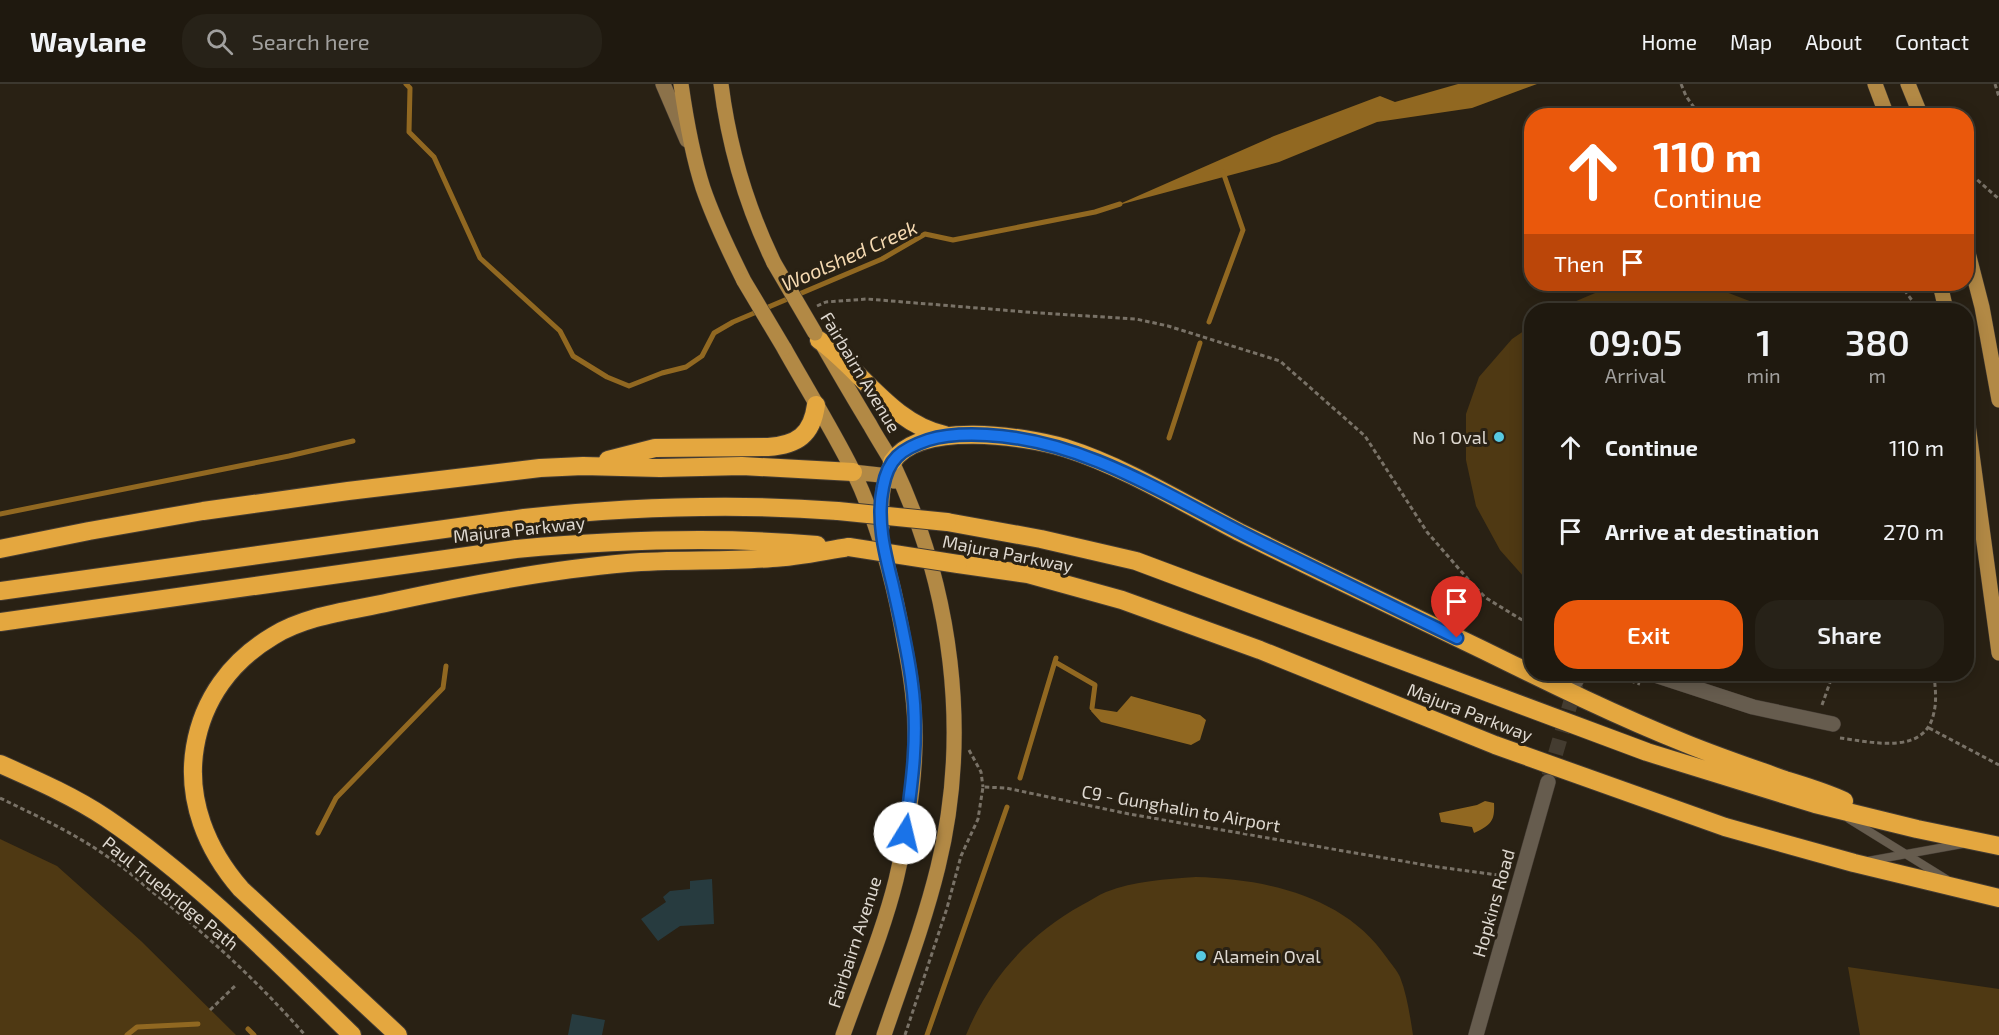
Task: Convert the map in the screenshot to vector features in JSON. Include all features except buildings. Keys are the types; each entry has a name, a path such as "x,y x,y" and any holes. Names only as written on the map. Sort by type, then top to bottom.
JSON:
{"highway":[{"path":"817,336 880,396 909,420 926,430 947,436"},
{"path":"583,466 655,448 785,445 808,431 814,418 816,405"},
{"path":"889,470 899,454 906,449 947,436 978,435 1015,438 1064,448 1125,474 1524,670"},
{"path":"0,549 203,511 540,468 742,466 853,472"},
{"name":"Majura Parkway","path":"0,591 578,512 682,506 784,507 947,522 1041,539 1136,561 1647,752 1830,808 1999,846"},
{"name":"Majura Parkway","path":"0,622 463,556 593,542 714,540 849,547 1028,574 1122,600 1260,650 1506,749 1725,827 1854,863 1999,898"},
{"path":"398,1035 241,889 214,852 204,830 194,784 193,760 196,741 211,700 223,679 237,663 275,635 292,626 318,618 504,579 600,566 678,560 771,559 849,547"},
{"path":"1547,681 1625,719 1735,763 1836,797 1894,824"},
{"path":"0,764 48,786 104,817 158,856 265,950 352,1035"}],"main road":[{"path":"663,84 693,154"},
{"name":"Fairbairn Avenue","path":"681,84 693,154 720,233 744,281 853,472 883,548 901,620 912,684 916,743 905,833 896,880 843,1035"},
{"name":"Fairbairn Avenue","path":"721,84 734,157 758,230 889,470 908,499 928,554 946,634 955,721 955,751 948,810 938,867 918,936 884,1035"},
{"path":"1875,84 1884,108"},
{"path":"1908,84 1918,108"},
{"path":"1974,276 1999,399"},
{"path":"1974,469 1999,653"},
{"path":"853,472 889,470 882,494 883,548"}],"street":[{"path":"1673,681 1743,704 1815,721 1835,731"},
{"name":"Hopkins Road","path":"1476,1035 1548,782"}],"lane":[{"path":"1830,808 1963,890"},
{"path":"1854,863 1977,842"}],"path":[{"path":"1681,84 1694,108"},
{"path":"1995,84 1999,97"},
{"path":"1974,177 1999,199"},
{"path":"808,310 826,302 867,299 1028,313 1136,319 1234,345 1280,361 1365,436 1418,519 1456,566 1486,598 1524,621"},
{"path":"1815,721 1830,681"},
{"path":"1835,731 1886,743 1899,743 1919,736 1929,728 1935,709 1934,681"},
{"path":"1929,728 1999,765"},
{"name":"C9 - Gunghalin to Airport","path":"905,1035 939,936 961,856 978,819 983,787 1006,788 1141,816 1520,879"},
{"name":"Paul Truebridge Path","path":"0,798 53,823 109,857 234,960 305,1035"},
{"path":"210,1010 237,984"}],"shaded area":[{"path":"1458,84 1537,84 1472,108 1377,122 1279,162 1115,206 1274,136 1380,96 1395,102"},
{"path":"1600,291 1723,291 1755,303 1572,303"},
{"name":"No 1 Oval","path":"1524,331 1524,577 1500,550 1476,506 1466,460 1466,414 1479,377 1512,339"},
{"path":"1131,696 1200,715 1206,720 1200,740 1191,745 1101,722 1091,711 1092,708 1117,712"},
{"path":"1485,801 1494,803 1493,818 1488,825 1474,833 1472,827 1441,822 1439,813 1477,805"},
{"path":"0,839 57,866 141,941 236,1035 0,1035"},
{"name":"Alamein Oval","path":"1196,877 1276,887 1302,895 1349,919 1370,937 1399,974 1413,1035 966,1035 986,995 999,977 1028,944 1063,917 1100,895 1117,888 1150,881"},
{"path":"1848,967 1999,989 1999,1035 1860,1035"}],"waterway":[{"name":"Woolshed Creek","path":"406,84 410,88 409,132 434,157 480,258 560,331 573,356 607,377 629,386 662,373 686,367 702,356 714,333 733,322 882,259 925,234 953,240 1095,212 1120,204"},
{"path":"1209,322 1243,230 1223,172"},
{"path":"1169,438 1200,343"},
{"path":"0,514 353,441"},
{"path":"1020,778 1056,658"},
{"path":"1055,662 1095,685 1092,708"},
{"path":"318,833 336,798 443,688 446,666"},
{"path":"927,1035 1007,807"},
{"path":"127,1035 137,1027 198,1024"},
{"path":"248,1029 254,1035"}],"tunnel":[{"path":"1549,776 1576,684"}],"place":[{"name":"No 1 Oval","path":"1499,437"},
{"name":"Alamein Oval","path":"1201,956"}],"route":[{"path":"905,833 916,743 912,684 901,620 883,548 881,508 883,484 893,460 906,449 926,441 947,436 994,436 1038,442 1079,453 1457,638"}]}
